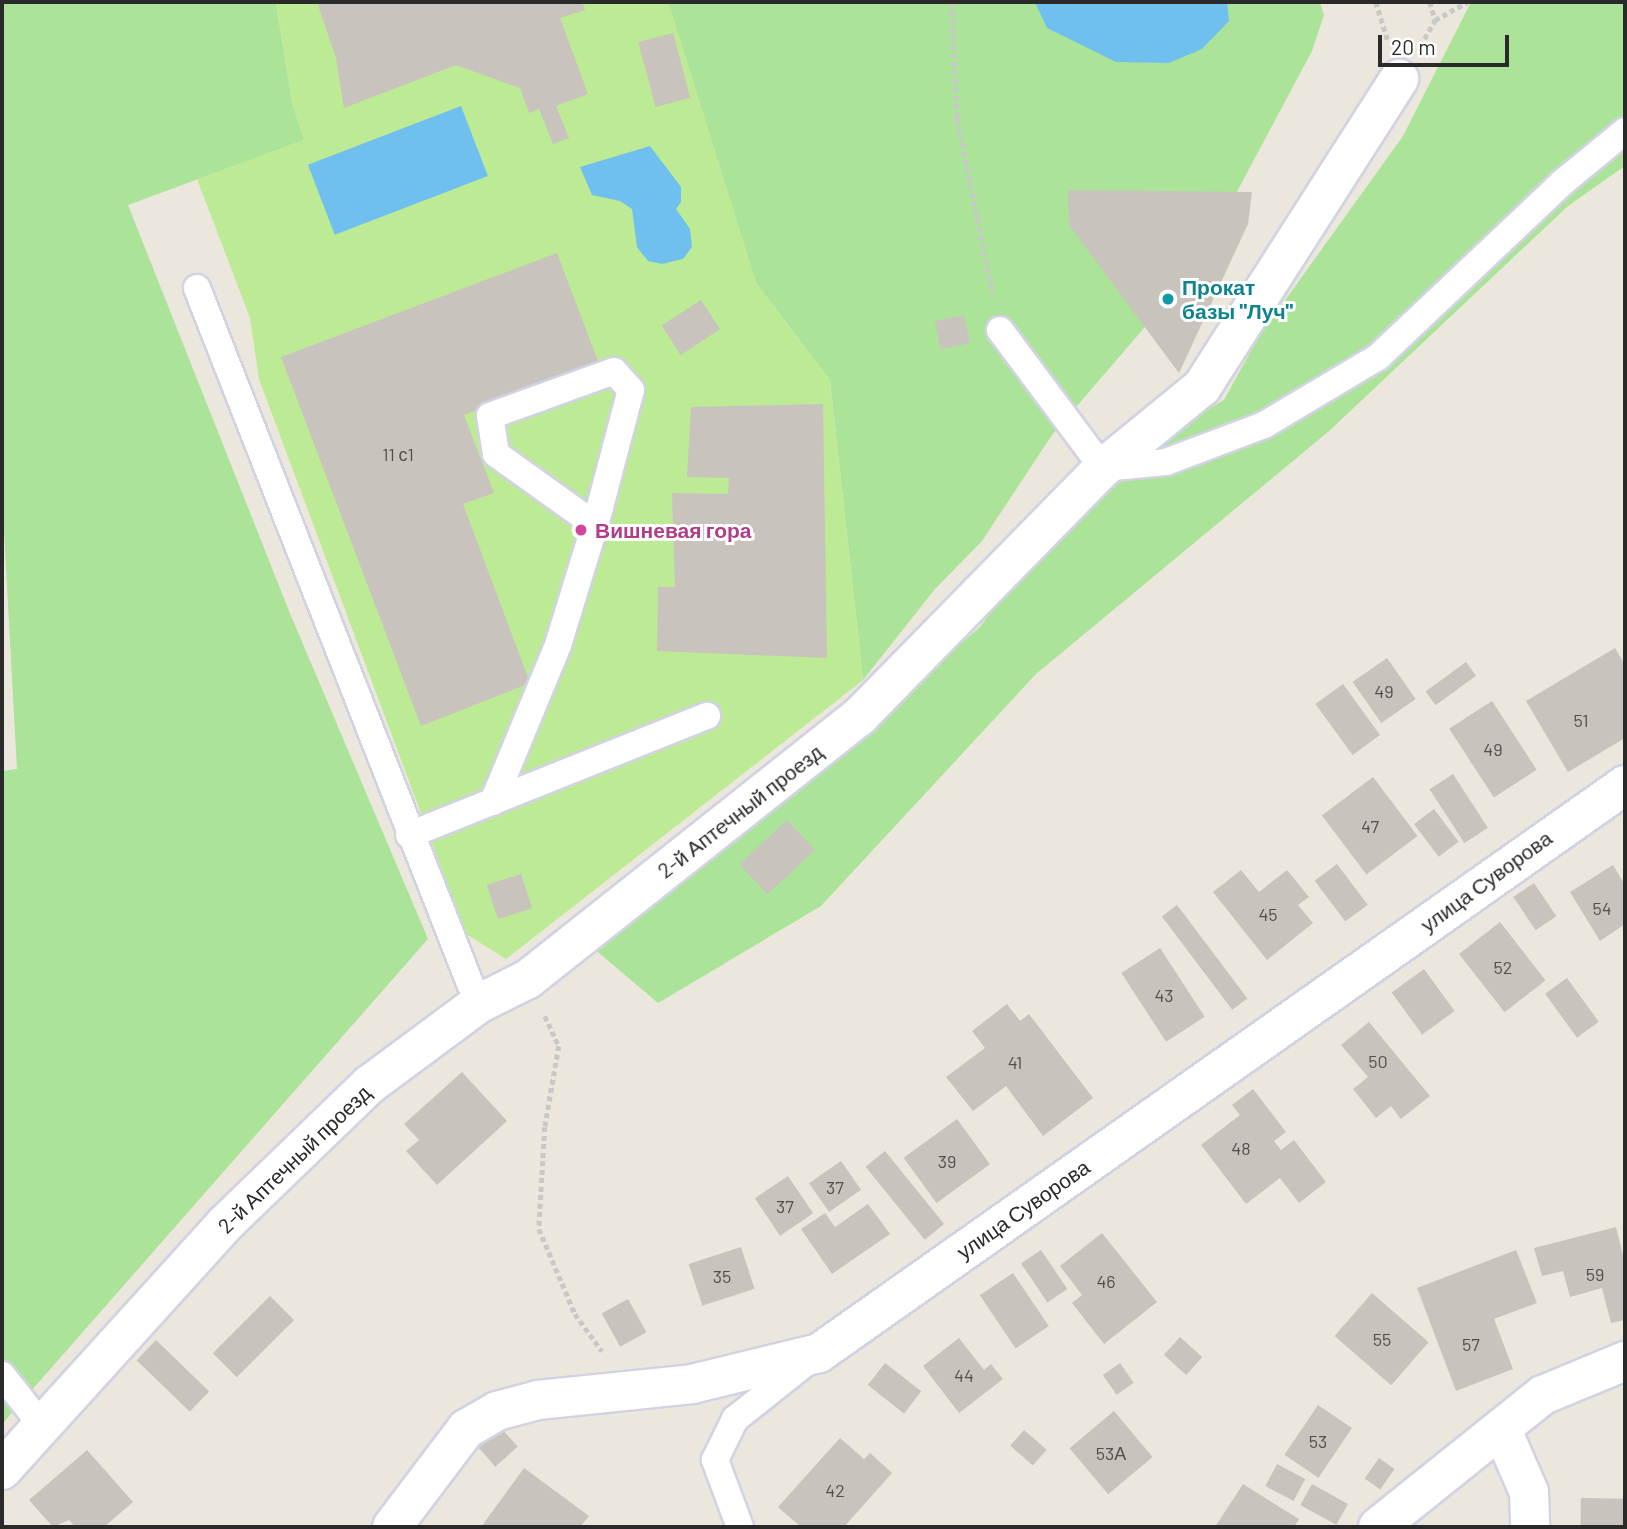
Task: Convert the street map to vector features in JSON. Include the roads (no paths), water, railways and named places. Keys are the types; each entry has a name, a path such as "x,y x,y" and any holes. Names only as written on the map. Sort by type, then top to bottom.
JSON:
{"street":[{"name":"2-й Аптечный проезд","path":"2,1471 255,1195 369,1085 478,1004 528,979 860,716 1103,468 1202,387 1399,79"},
{"name":"улица Суворова","path":"392,1527 466,1429 497,1411 538,1400 692,1384 819,1353 1625,785"},
{"path":"1378,1527 1480,1441 1502,1430 1543,1395 1625,1362"},
{"path":"1502,1430 1529,1492 1530,1527"}],"lane":[{"path":"1000,330 1103,468 1166,461 1264,425 1378,357 1563,182 1625,131"},
{"path":"197,288 409,835 478,1004"},
{"path":"493,802 558,645 595,525 631,390 614,371 490,416 496,454 595,525"},
{"path":"409,835 707,716"},
{"path":"740,1527 715,1460 735,1419 819,1353"},
{"path":"2,1375 43,1427"}],"water":[{"path":"1035,2 1227,2 1229,21 1202,49 1169,63 1116,62 1047,28"},
{"path":"461,106 488,176 335,235 308,165"},
{"path":"650,146 681,187 681,202 676,209 690,229 692,247 683,259 662,264 648,261 637,247 632,209 620,201 592,195 580,167"}],"place":[{"name":"Прокат базы \"Луч\"","path":"1168,299"},
{"name":"Вишневая гора","path":"581,530"}]}
